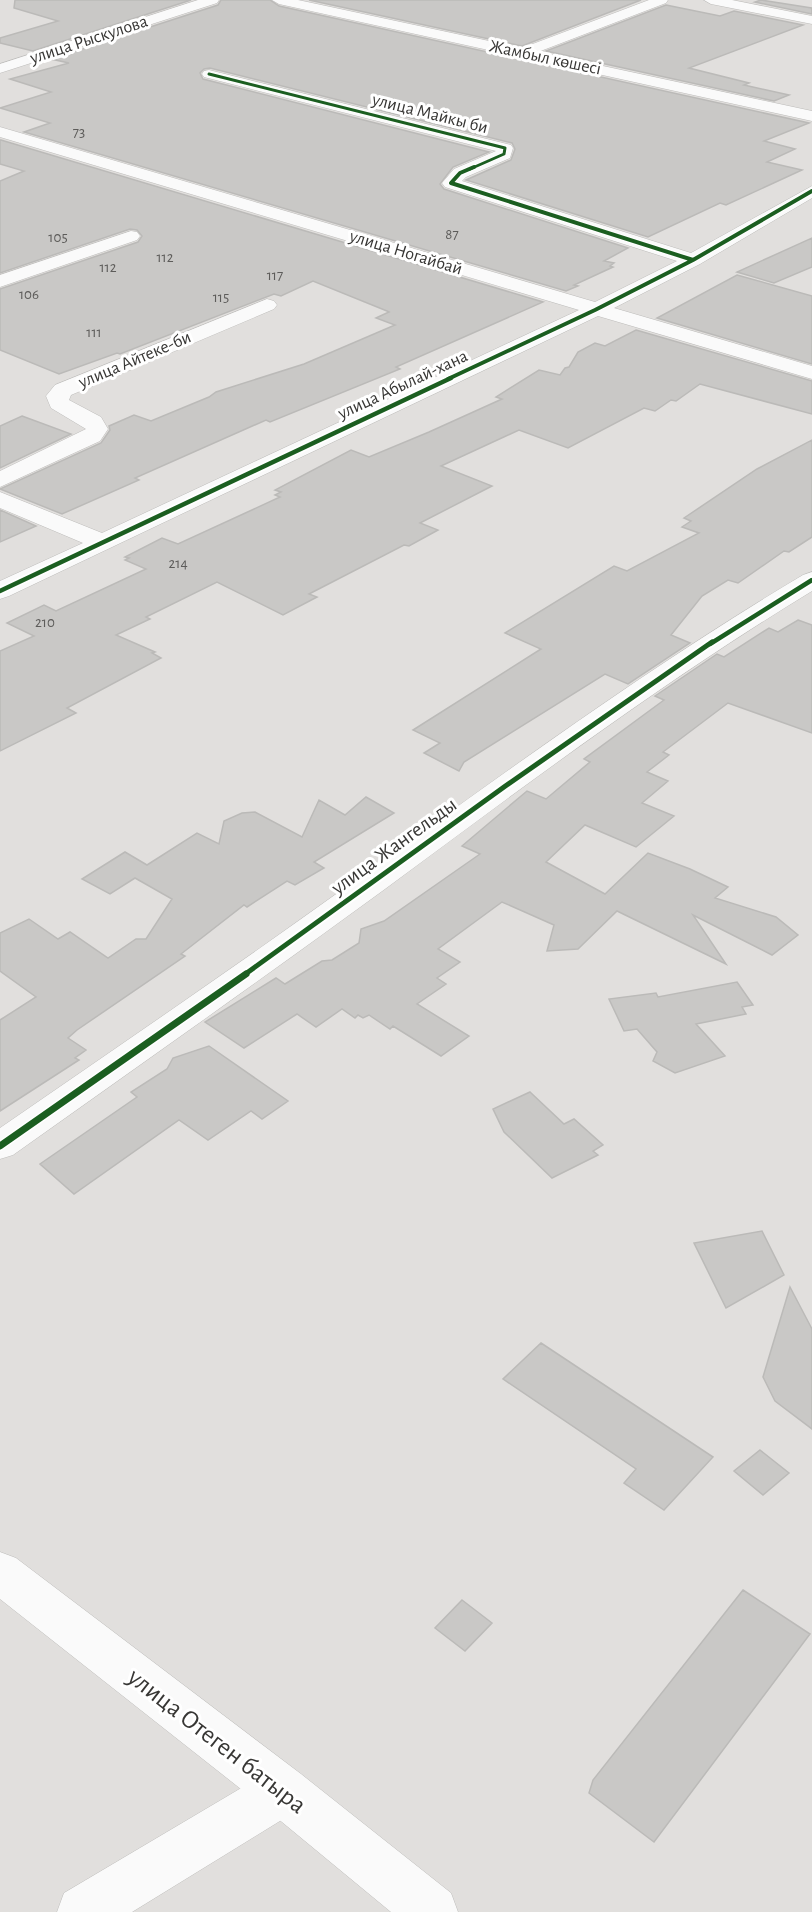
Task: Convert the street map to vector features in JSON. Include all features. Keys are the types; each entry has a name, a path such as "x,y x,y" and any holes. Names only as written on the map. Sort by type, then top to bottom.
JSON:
{"street":[{"name":"улица Рыскулова","path":"0,69 212,0"},
{"name":"Жамбыл көшесі","path":"279,0 812,116"},
{"path":"523,53 661,0"},
{"path":"711,0 807,24"},
{"name":"улица Майкы би","path":"209,74 505,148 504,154 460,173 451,183 685,265"},
{"name":"улица Ногайбай","path":"0,132 812,373"},
{"name":"улица Абылай-хана","path":"0,591 595,310 685,265 812,191"},
{"path":"525,225 685,265"},
{"path":"0,281 131,236"},
{"name":"улица Айтеке-би","path":"0,480 92,436 97,429 93,422 59,403 57,396 63,390 267,305"},
{"path":"0,499 102,542"},
{"name":"улица Жангельды","path":"0,1146 281,949 513,780 732,628 812,580"},
{"name":"улица Отеген батыра","path":"0,1572 283,1791 432,1912"},
{"path":"83,1912 283,1791"}],"building":[{"path":"15,0 191,0 33,51 0,43 0,38 58,21 14,8"},
{"path":"221,0 270,0 279,6 809,123 764,141 795,149 767,162 802,170 726,205 720,203 648,237 466,180 511,160 515,149 512,143 210,68 200,73 203,79 489,152 453,167 440,184 444,189 628,248 604,261 614,263 610,266 613,267 566,291 24,132 50,123 0,108 51,92 10,79 69,63 51,59 218,5"},
{"path":"309,0 641,0 522,46"},
{"path":"761,0 812,8 812,14 755,2"},
{"path":"666,5 720,16 734,11 803,25 689,68 749,83 744,85 789,95 774,101 546,51"},
{"path":"0,140 543,302 396,367 400,369 270,422 266,420 135,478 139,480 62,514 0,489 101,443 110,430 109,426 134,415 151,421 216,392 304,364 395,325 376,318 389,312 313,281 281,296 274,294 120,354 117,353 59,374 0,350 0,289 138,242 142,236 137,230 130,229 0,273 0,181 24,171 0,164"},
{"path":"812,238 812,267 774,283 737,272"},
{"path":"737,275 812,296 812,364 657,318"},
{"path":"636,330 812,381 812,414 700,384 676,401 671,400 655,411 644,408 568,448 519,430 441,466 492,486 420,523 438,530 309,594 317,597 283,615 217,582 146,617 150,619 116,635 155,652 152,653 161,658 67,708 76,713 0,751 0,651 34,636 7,623 44,605 56,611 146,569 125,560 129,558 125,557 162,538 178,544 280,497 275,495 281,492 275,490 351,450 369,457 429,432 502,399 496,397 539,370 560,375 565,368 569,367 578,352 595,343 605,346"},
{"path":"22,416 71,434 0,468 0,426"},
{"path":"812,440 812,537 789,552 784,551 738,583 728,580 702,596 671,635 690,643 628,684 605,674 464,762 459,771 424,753 440,743 413,730 541,649 505,633 614,566 627,571 699,533 682,527 691,521 684,518 757,469"},
{"path":"0,510 36,526 0,542"},
{"path":"798,620 812,625 812,733 728,703 663,752 669,755 647,772 668,781 642,803 674,816 636,847 585,825 546,862 605,894 648,853 690,869 728,887 715,898 776,917 798,935 772,955 693,915 726,964 617,911 578,949 547,951 554,925 502,902 438,949 460,962 437,978 446,984 417,1004 469,1036 441,1056 393,1026 390,1029 369,1015 363,1018 358,1015 355,1018 342,1009 316,1027 297,1014 244,1048 205,1022 276,978 285,984 322,961 332,960 359,943 361,929 384,921 480,854 462,846 527,791 546,799 590,762 584,759 664,700 655,696 717,654 724,657 769,628 778,632"},
{"path":"366,797 394,813 314,862 324,868 295,885 287,881 247,907 244,905 181,954 185,956 77,1030 68,1038 86,1050 75,1058 79,1060 0,1111 0,1020 36,997 0,971 0,933 29,919 58,939 70,932 108,958 136,939 146,939 172,899 135,878 110,894 82,879 125,852 147,865 197,833 219,844 224,821 242,813 255,812 302,837 319,800 345,815"},
{"path":"737,982 753,1005 742,1007 746,1014 696,1024 725,1056 675,1073 653,1061 657,1052 637,1029 624,1031 609,999 656,993 658,997"},
{"path":"209,1046 288,1101 262,1119 251,1111 208,1140 179,1120 74,1194 40,1164 137,1097 131,1092 167,1069 173,1058"},
{"path":"530,1092 564,1124 574,1119 603,1145 593,1151 598,1155 552,1178 504,1132 493,1109"},
{"path":"762,1231 784,1275 726,1308 694,1243"},
{"path":"790,1287 812,1329 812,1429 775,1401 763,1377"},
{"path":"541,1343 713,1457 664,1510 624,1483 636,1469 503,1379"},
{"path":"760,1450 789,1473 763,1495 734,1471"},
{"path":"743,1590 810,1634 654,1842 589,1793 593,1780"},
{"path":"462,1600 492,1623 465,1651 435,1628"}],"cycle path":[{"path":"209,74 505,148 504,154 460,173 451,183 693,260"},
{"path":"0,591 595,310 693,260 812,191"},
{"path":"0,1146 281,949 504,787 732,628 812,580"}]}
